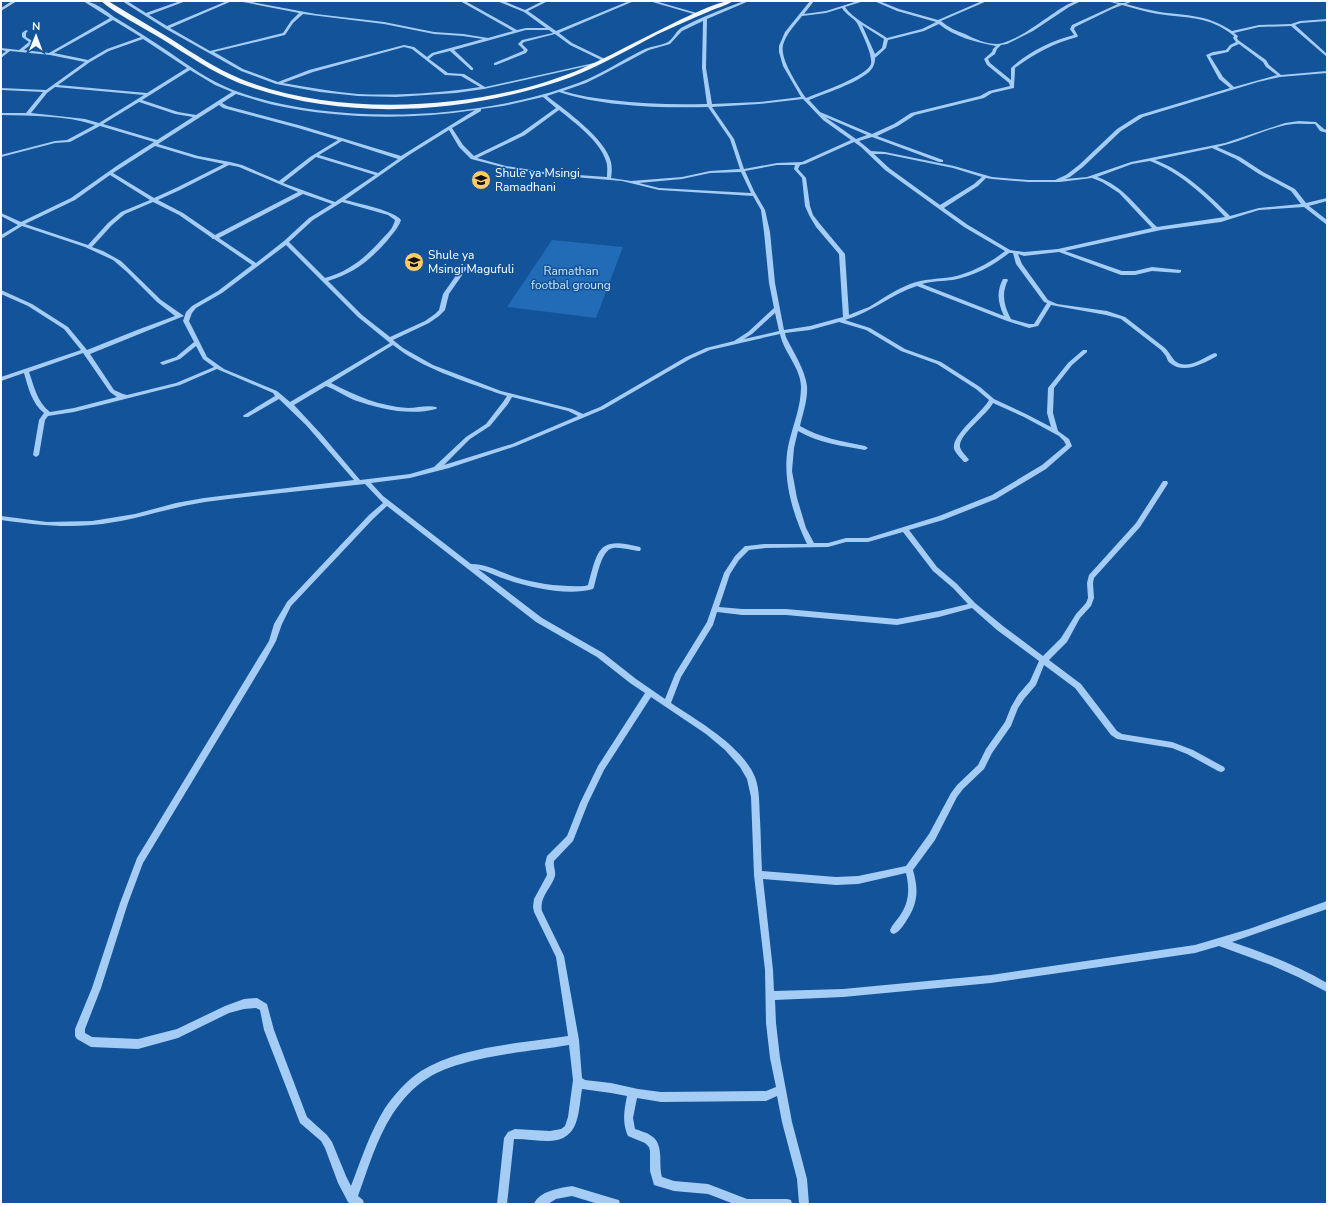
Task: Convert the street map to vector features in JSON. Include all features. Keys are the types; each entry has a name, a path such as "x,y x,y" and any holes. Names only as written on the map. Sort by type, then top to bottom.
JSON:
{"main road":[{"path":"104,1 207,64 240,82 267,90 326,103 404,106 458,103 544,84 578,72 698,14 730,1"}],"street":[{"path":"1,10 15,1"},
{"path":"85,1 190,68 236,92 268,102 301,109 347,114 413,114 480,109 544,96 598,76 652,47 669,43 677,33 747,1"},
{"path":"124,1 147,14 167,28 242,70 278,83 320,91 358,95 396,96 456,92 484,88 594,64"},
{"path":"147,14 184,1"},
{"path":"167,28 230,1"},
{"path":"236,1 267,1"},
{"path":"241,1 302,12 384,23 434,33 463,35 488,39"},
{"path":"462,1 517,32"},
{"path":"499,1 525,11 576,47 604,60"},
{"path":"525,11 546,1"},
{"path":"495,64 525,52 526,50 520,44 523,41 556,33 632,1"},
{"path":"651,1 698,14"},
{"path":"812,1 787,32 782,43 781,52 785,66 804,99 831,124 869,152 887,169 966,226 1008,251 1031,254 1058,251 1156,230 1229,218 1259,208 1305,205 1327,199"},
{"path":"802,15 817,14 862,1"},
{"path":"876,1 922,17 939,21 946,27 974,40 999,45"},
{"path":"859,23 865,25 886,39 923,30 939,21 985,1"},
{"path":"1011,83 988,64 986,59 994,53 995,49 999,45 1032,30 1068,6 1079,1"},
{"path":"1109,1 1157,13 1185,14 1205,18 1219,24 1236,36 1235,39 1238,43 1265,61 1267,66 1280,76"},
{"path":"631,182 682,178 710,172 743,171 777,164 804,163 854,140 872,135 896,125 912,114 982,97 992,91 1012,87 1011,83 1013,68 1025,59 1057,41 1076,36 1072,29 1075,24 1131,1"},
{"path":"560,91 577,97 663,106 710,106 768,103 804,99 848,83 868,71 873,64 873,58 859,23 847,13 843,7"},
{"path":"210,52 284,34 302,12"},
{"path":"50,54 113,18"},
{"path":"705,19 704,72 710,106 732,139 738,161 764,215 772,283 782,332 801,373 804,386 804,401 791,448 789,471 794,498 803,528 812,546"},
{"path":"1231,32 1259,26 1292,25 1300,22 1327,20"},
{"path":"1292,25 1327,56"},
{"path":"419,53 433,54 531,28 549,28"},
{"path":"20,50 32,42 24,37 24,33 26,31"},
{"path":"27,115 46,92 89,62 108,50 143,38"},
{"path":"873,58 884,48 886,39"},
{"path":"1233,88 1221,78 1208,56 1210,54 1227,51 1231,46 1238,43"},
{"path":"278,83 311,71 397,47 408,47 419,53 447,74 462,75 484,88"},
{"path":"1,49 50,54 89,62"},
{"path":"451,49 472,69"},
{"path":"1,57 9,50"},
{"path":"426,59 433,54"},
{"path":"1,156 55,142 65,142 100,124 190,68"},
{"path":"1056,181 1068,176 1082,166 1097,153 1114,134 1136,118 1153,111 1280,76 1327,72"},
{"path":"55,86 147,94"},
{"path":"1,89 41,90 46,92"},
{"path":"1,237 20,225 73,199 110,173 236,92"},
{"path":"544,96 574,120 600,147 608,161 609,179"},
{"path":"137,100 198,117"},
{"path":"220,103 225,107 402,158"},
{"path":"473,158 523,134 559,108"},
{"path":"1,379 86,352 188,313 194,307 220,292 286,242 311,219 342,201 402,158 480,109"},
{"path":"817,111 872,135 984,177 1028,181 1071,181 1093,177 1126,164 1213,147 1290,123 1316,123 1322,130 1327,132"},
{"path":"1,114 64,117 100,124 197,157 230,163 252,170 280,184 336,204"},
{"path":"450,128 461,146 473,158 506,167 631,182 659,189 754,195"},
{"path":"280,184 316,156 341,140"},
{"path":"1213,147 1238,158 1292,190 1305,205 1327,223"},
{"path":"869,152 885,153 954,167"},
{"path":"316,156 378,174"},
{"path":"1150,159 1186,180 1229,218"},
{"path":"89,247 117,217 230,163"},
{"path":"798,164 796,169 804,178 806,200 811,216 823,232 837,245 842,254 842,319"},
{"path":"110,173 141,193 181,214 255,265"},
{"path":"940,207 976,185 984,177"},
{"path":"1093,177 1111,184 1119,190 1156,230"},
{"path":"214,238 302,192"},
{"path":"325,280 342,275 362,264 377,250 396,227 398,220 390,214 342,201"},
{"path":"1,214 20,225 89,247 116,260 169,310 179,316"},
{"path":"286,242 325,280 345,303 391,342 431,366 510,395 555,406 583,416"},
{"path":"1,518 47,524 92,524 204,500 410,476 514,445 583,416 618,401 688,358 708,349 782,332 810,328 842,319 870,308 893,294 917,284 972,273 997,260 1008,251"},
{"path":"1058,251 1121,273 1135,273 1152,269 1179,271"},
{"path":"1015,253 1017,260 1046,301 1123,318 1163,349 1168,354 1170,361 1181,366 1193,365 1215,355"},
{"path":"290,405 328,384 391,342 437,315 442,310 446,294 464,268"},
{"path":"1005,280 1000,291 1002,308 1009,320"},
{"path":"917,284 1009,320 1029,326 1036,325 1050,303"},
{"path":"1,292 30,305 50,317 73,336 86,352 112,391 124,397"},
{"path":"732,343 750,333 777,309"},
{"path":"188,313 186,321 205,358 218,367 275,392 301,414 362,482 387,503 540,620 600,656 709,732 728,748 743,765 751,778 755,797 758,875 771,996 772,1030 787,1122 802,1179 804,1204"},
{"path":"667,704 678,676 710,623 727,574 737,558 747,548 765,546 812,546 846,540 868,540 959,512 994,497 1044,467 1069,446 1067,440 1026,416 992,400 978,388 939,363 903,350 868,329 842,319"},
{"path":"163,363 178,358 197,343"},
{"path":"1056,433 1050,413 1051,388 1070,364 1085,351"},
{"path":"26,372 36,400 42,409 47,413 58,413 178,384 201,376 218,367"},
{"path":"328,384 361,400 382,405 414,410 434,408"},
{"path":"435,469 468,438 488,425 506,403 510,395"},
{"path":"246,416 279,396"},
{"path":"966,460 959,451 958,442 961,436 990,407 992,400"},
{"path":"36,455 42,420 47,413"},
{"path":"797,427 824,440 865,448"},
{"path":"758,875 836,881 858,880 909,869 932,837 960,787 981,766 1008,724 1021,697 1033,683 1043,660 1064,640 1078,616 1089,604 1091,598 1091,577 1138,525 1165,483"},
{"path":"356,1201 337,1168 329,1145 324,1138 303,1120 269,1030 264,1007 257,1003 244,1004 228,1009 178,1033 138,1044 91,1042 80,1036 80,1029 99,981 126,891 140,861 262,659 289,604 371,517 387,503"},
{"path":"905,528 935,569 973,605 1000,628 1078,686 1114,734 1128,738 1172,745 1190,752 1221,769"},
{"path":"469,566 487,568 508,578 525,582 585,589 592,587 597,564 604,549 609,546 638,549"},
{"path":"714,609 794,613 897,622 939,614 973,605"},
{"path":"502,1204 509,1138 511,1135 515,1134 550,1136 563,1133 568,1129 573,1117 578,1080 566,982 560,956 538,912 538,899 550,875 550,859 570,838 584,803 601,768 650,692"},
{"path":"894,930 911,907 914,890 909,869"},
{"path":"771,996 843,993 991,978 1195,949 1249,933 1327,904"},
{"path":"1219,942 1254,953 1301,973 1327,988"},
{"path":"356,1201 368,1155 389,1112 412,1084 425,1074 439,1067 469,1058 574,1040"},
{"path":"578,1080 583,1085 661,1096 766,1096 781,1089"},
{"path":"633,1093 628,1114 628,1125 631,1133 648,1139 652,1144 655,1150 655,1171 658,1181 674,1186 708,1189 746,1204 787,1204"},
{"path":"539,1204 554,1194 572,1191 615,1204"}],"green space":[{"name":"Ramathan footbal groung","path":"552,240 623,247 596,318 507,307"}],"place":[{"name":"Shule ya Msingi Ramadhani","path":"481,180"},
{"name":"Shule ya Msingi Magufuli","path":"414,262"}]}
